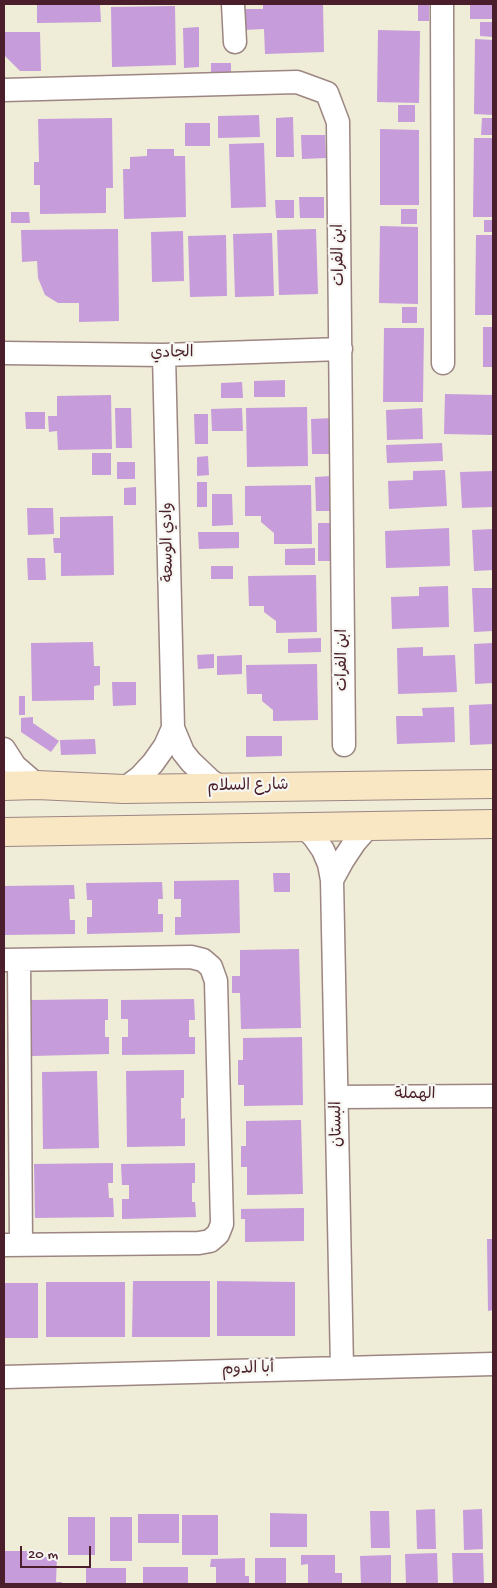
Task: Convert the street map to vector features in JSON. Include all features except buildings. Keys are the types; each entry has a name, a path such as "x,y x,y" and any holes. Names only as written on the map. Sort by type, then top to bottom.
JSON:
{"main road":[{"name":"شارع السلام","path":"4,786 37,785 124,789 493,784"},
{"path":"4,832 493,824"}],"street":[{"path":"233,4 235,42"},
{"path":"442,4 443,363"},
{"name":"ابن الفرات","path":"4,90 297,82 327,93 338,122 344,745"},
{"name":"الجادي","path":"4,353 164,355 341,349"},
{"name":"وادي الوسعة","path":"164,355 173,728 180,746 191,762 211,781 222,788"},
{"name":"وادي الوسعة","path":"124,789 154,763 165,746 173,728"},
{"path":"4,749 15,766 37,785"},
{"path":"332,880 351,848 370,825"},
{"name":"البستان","path":"303,826 323,850 329,864 332,880 342,1368"},
{"path":"191,957 203,960 212,967 216,981 222,1224 218,1234 210,1242 13,1245 11,960 191,957"},
{"name":"الهملة","path":"337,1097 493,1096"},
{"name":"أبا الدوم","path":"4,1377 493,1364"}]}
